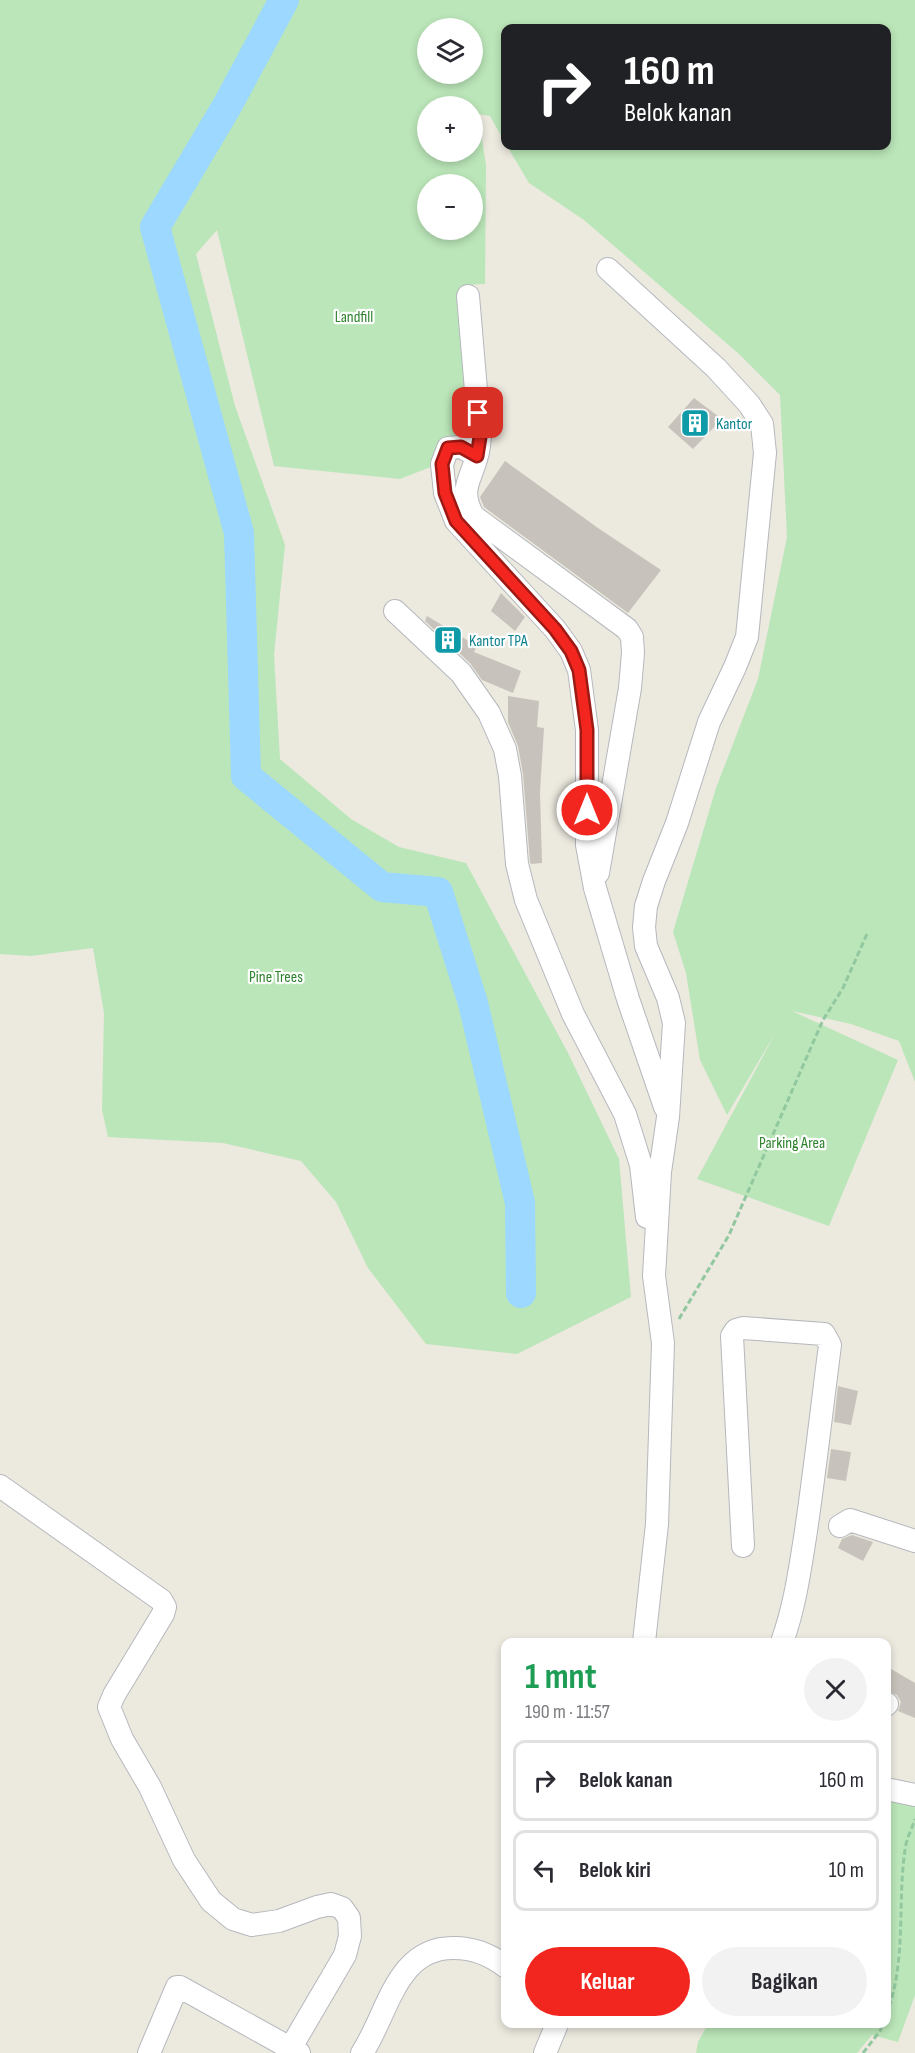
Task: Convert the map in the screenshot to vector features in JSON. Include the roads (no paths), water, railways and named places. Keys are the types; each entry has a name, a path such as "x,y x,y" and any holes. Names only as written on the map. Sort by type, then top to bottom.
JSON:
{"street":[{"path":"608,269 716,368 750,404 762,424 765,453 747,637 709,722 680,813 646,906 644,927 646,946 668,998 674,1023 669,1117 660,1172 654,1276"},
{"path":"468,297 480,437 477,456 465,493 472,516 627,628 632,637 630,688 596,888"},
{"path":"477,456 461,447 448,448 442,464 445,493 456,521 555,629 571,651 579,670 587,730 587,845 596,888 628,999 669,1117"},
{"path":"395,611 461,673 489,713 505,749 510,776 517,864 526,900 573,1014 625,1114 641,1165 663,1343 657,1524 644,1638"},
{"path":"743,1546 732,1336 736,1330 743,1328 824,1334 830,1345 809,1505 796,1594 783,1638"},
{"path":"0,1486 161,1600 165,1608 163,1614 109,1707 119,1732 150,1787 184,1860 211,1901 232,1919 252,1925 279,1921 331,1904 342,1908 349,1918 350,1936 345,1955 294,2051 232,2014 177,1987 149,2053"},
{"path":"840,1526 850,1520 915,1541"},
{"path":"891,1790 915,1795"},
{"path":"359,2052 399,1978 413,1961 427,1952 445,1948 463,1948 481,1952 501,1964"},
{"path":"545,2053 555,2028"}],"waterway":[{"path":"284,0 227,106 155,227 239,533 246,776 382,887 438,892 473,1003 520,1203 521,1293"}],"place":[{"name":"Kantor","path":"695,423"},
{"name":"Kantor TPA","path":"448,640"}],"park label":[{"name":"Landfill","path":"354,316"},
{"name":"Pine Trees","path":"276,976"},
{"name":"Parking Area","path":"792,1142"}]}
